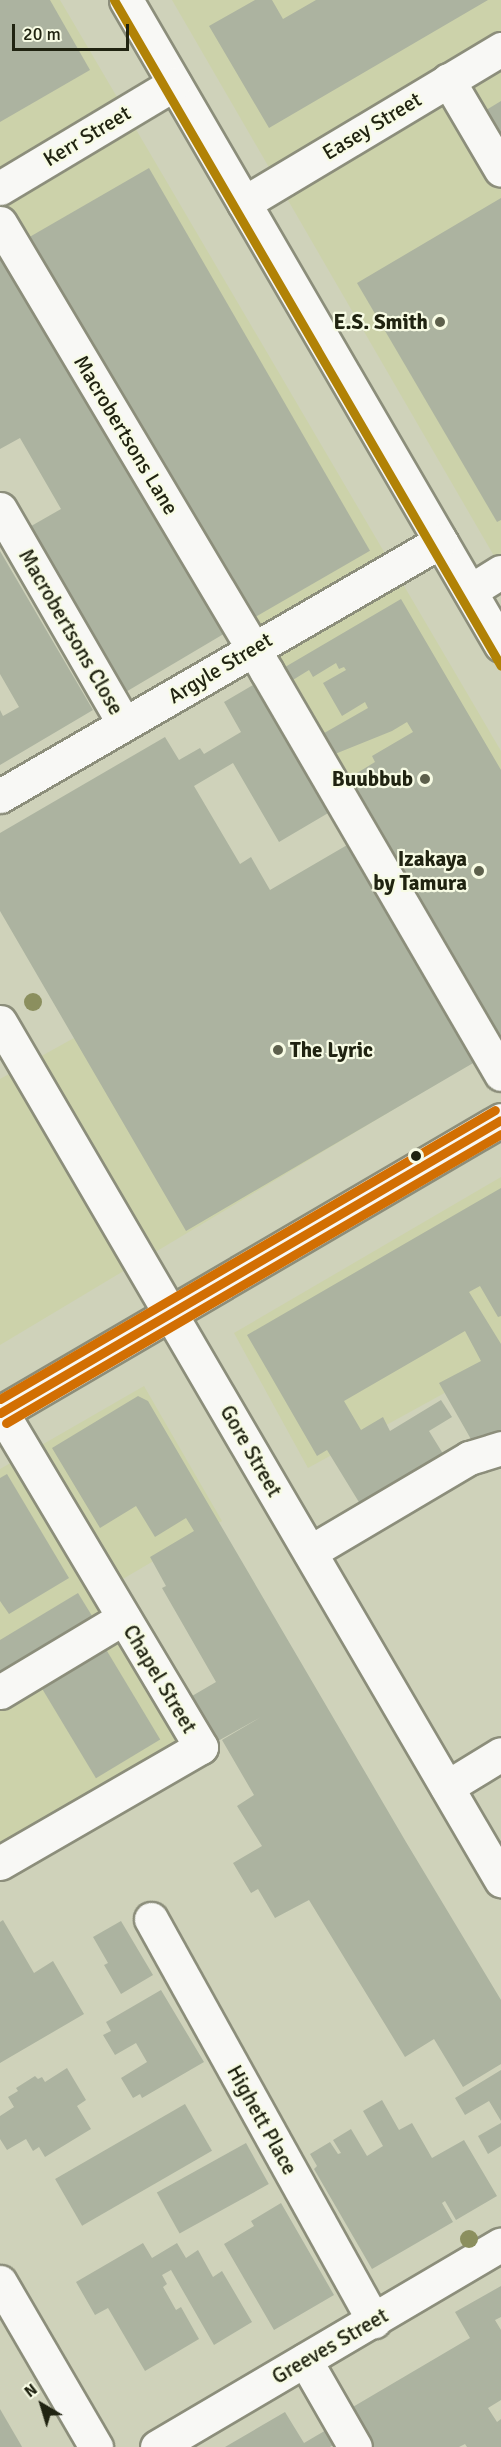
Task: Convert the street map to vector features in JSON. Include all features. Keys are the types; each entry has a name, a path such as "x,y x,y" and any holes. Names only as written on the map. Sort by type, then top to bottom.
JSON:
{"street":[{"path":"126,0 501,645"},
{"name":"Easey Street","path":"244,203 501,50"},
{"path":"448,80 501,170"},
{"name":"Kerr Street","path":"0,188 174,84"},
{"name":"Macrobertsons Lane","path":"0,223 253,648 501,1074"},
{"name":"Macrobertsons Close","path":"0,509 124,724"},
{"name":"Argyle Street","path":"0,796 441,541"},
{"path":"470,591 501,572"},
{"name":"Gore Street","path":"0,1022 447,1787 496,1861"},
{"path":"1,1413 501,1120"},
{"name":"Chapel Street","path":"0,1863 201,1747 1,1413"},
{"path":"310,1552 468,1458 501,1448"},
{"path":"0,1692 123,1618"},
{"path":"447,1787 501,1754"},
{"name":"Highett Place","path":"151,1919 374,2320"},
{"name":"Greeves Street","path":"158,2447 501,2244"},
{"path":"0,2282 96,2447"},
{"path":"305,2360 355,2447"}],"shaded area":[{"path":"0,0 60,0 501,751 501,1045 0,1345 0,1079 388,864 0,230"},
{"path":"172,0 501,0 501,568"},
{"path":"501,1177 501,1362 308,1468 234,1333"},
{"path":"144,1386 222,1521 92,1597 179,1745 0,1849 0,1469"}],"building":[{"path":"0,0 50,0 90,70 0,122"},
{"path":"255,0 272,0 283,19 316,0 488,0 269,128 209,26"},
{"path":"501,101 501,154 478,115"},
{"path":"149,168 370,551 246,622 25,240"},
{"name":"E.S. Smith","path":"501,198 501,520 497,522 357,283"},
{"path":"6,252 227,632 119,696 19,533 61,509 20,438 0,449 0,256"},
{"path":"0,551 93,710 0,765 0,710 3,716 19,707 0,674"},
{"path":"401,599 501,770 501,1050 344,781 375,762 372,756 413,732 407,722 392,731 330,756 319,736 368,708 365,702 342,716 323,683 346,670 344,667 339,669 336,663 313,677 309,670 288,683 280,670"},
{"path":"260,681 335,809 279,842 233,763 194,786 240,864 251,857 270,890 354,841 480,1059 186,1231 0,911 0,833 165,737 179,760 200,748 204,754 241,732 224,702"},
{"path":"501,1188 501,1316 498,1317 480,1286 469,1292 501,1344 501,1438 472,1441 439,1383 481,1361 465,1331 344,1401 361,1430 383,1417 390,1431 441,1400 452,1417 429,1431 445,1457 365,1512 327,1450 317,1456 247,1335"},
{"path":"138,1396 148,1401 501,2000 501,2064 463,2087 434,2039 405,2057 309,1900 275,1918 258,1889 251,1893 233,1863 262,1846 237,1806 254,1795 222,1740 261,1717 218,1741 192,1696 216,1682 162,1588 166,1586 150,1557 194,1531 186,1518 155,1537 136,1506 100,1528 52,1448"},
{"path":"7,1474 69,1578 9,1614 0,1601 0,1478"},
{"path":"78,1593 97,1624 0,1681 0,1640"},
{"path":"101,1641 160,1740 96,1778 37,1680"},
{"path":"3,1920 34,1973 53,1961 84,2014 0,2063 0,1922"},
{"path":"121,1921 153,1975 121,1994 104,1965 108,1963 93,1937"},
{"path":"161,1990 204,2062 142,2098 140,2094 133,2098 121,2078 147,2062 136,2043 115,2055 103,2035 111,2031 106,2022"},
{"path":"67,2068 86,2100 77,2106 91,2129 45,2157 39,2147 33,2151 26,2139 7,2150 0,2139 0,2116 14,2107 8,2097 18,2091 16,2088 35,2076 38,2079 42,2077 45,2082"},
{"path":"501,2070 501,2121 489,2101 465,2115 455,2098"},
{"path":"382,2100 399,2130 412,2123 432,2158 464,2140 497,2196 456,2220 445,2201 442,2203 453,2222 372,2269 314,2169 317,2166 310,2154 330,2142 338,2154 341,2153 333,2140 351,2129 367,2156 383,2146 363,2111"},
{"path":"185,2104 212,2151 82,2226 55,2179"},
{"path":"501,2123 501,2146 488,2154 478,2136"},
{"path":"246,2143 269,2184 180,2234 157,2192"},
{"path":"281,2203 334,2295 274,2330 224,2244 254,2226 251,2221"},
{"path":"143,2243 152,2258 177,2243 186,2258 198,2250 213,2277 222,2271 252,2322 214,2345 171,2270 162,2275 167,2284 163,2287 176,2310 181,2307 199,2339 145,2371 108,2308 95,2315 76,2282"},
{"path":"501,2286 501,2317 495,2320 501,2330 501,2400 488,2408 497,2422 501,2419 501,2447 467,2447 465,2444 459,2447 367,2447 346,2411 470,2338 455,2312"},
{"path":"0,2409 21,2445 22,2447 0,2447"},
{"path":"285,2412 304,2443 333,2426 341,2440 330,2447 225,2447"}],"transit line":[{"path":"114,0 501,666"},
{"path":"0,1399 495,1110"},
{"path":"0,1413 501,1120"},
{"path":"6,1423 501,1134"}],"place":[{"name":"E.S. Smith","path":"440,322"},
{"name":"Buubbub","path":"425,779"},
{"name":"Izakaya by Tamura","path":"479,871"},
{"name":"The Lyric","path":"278,1050"}]}
